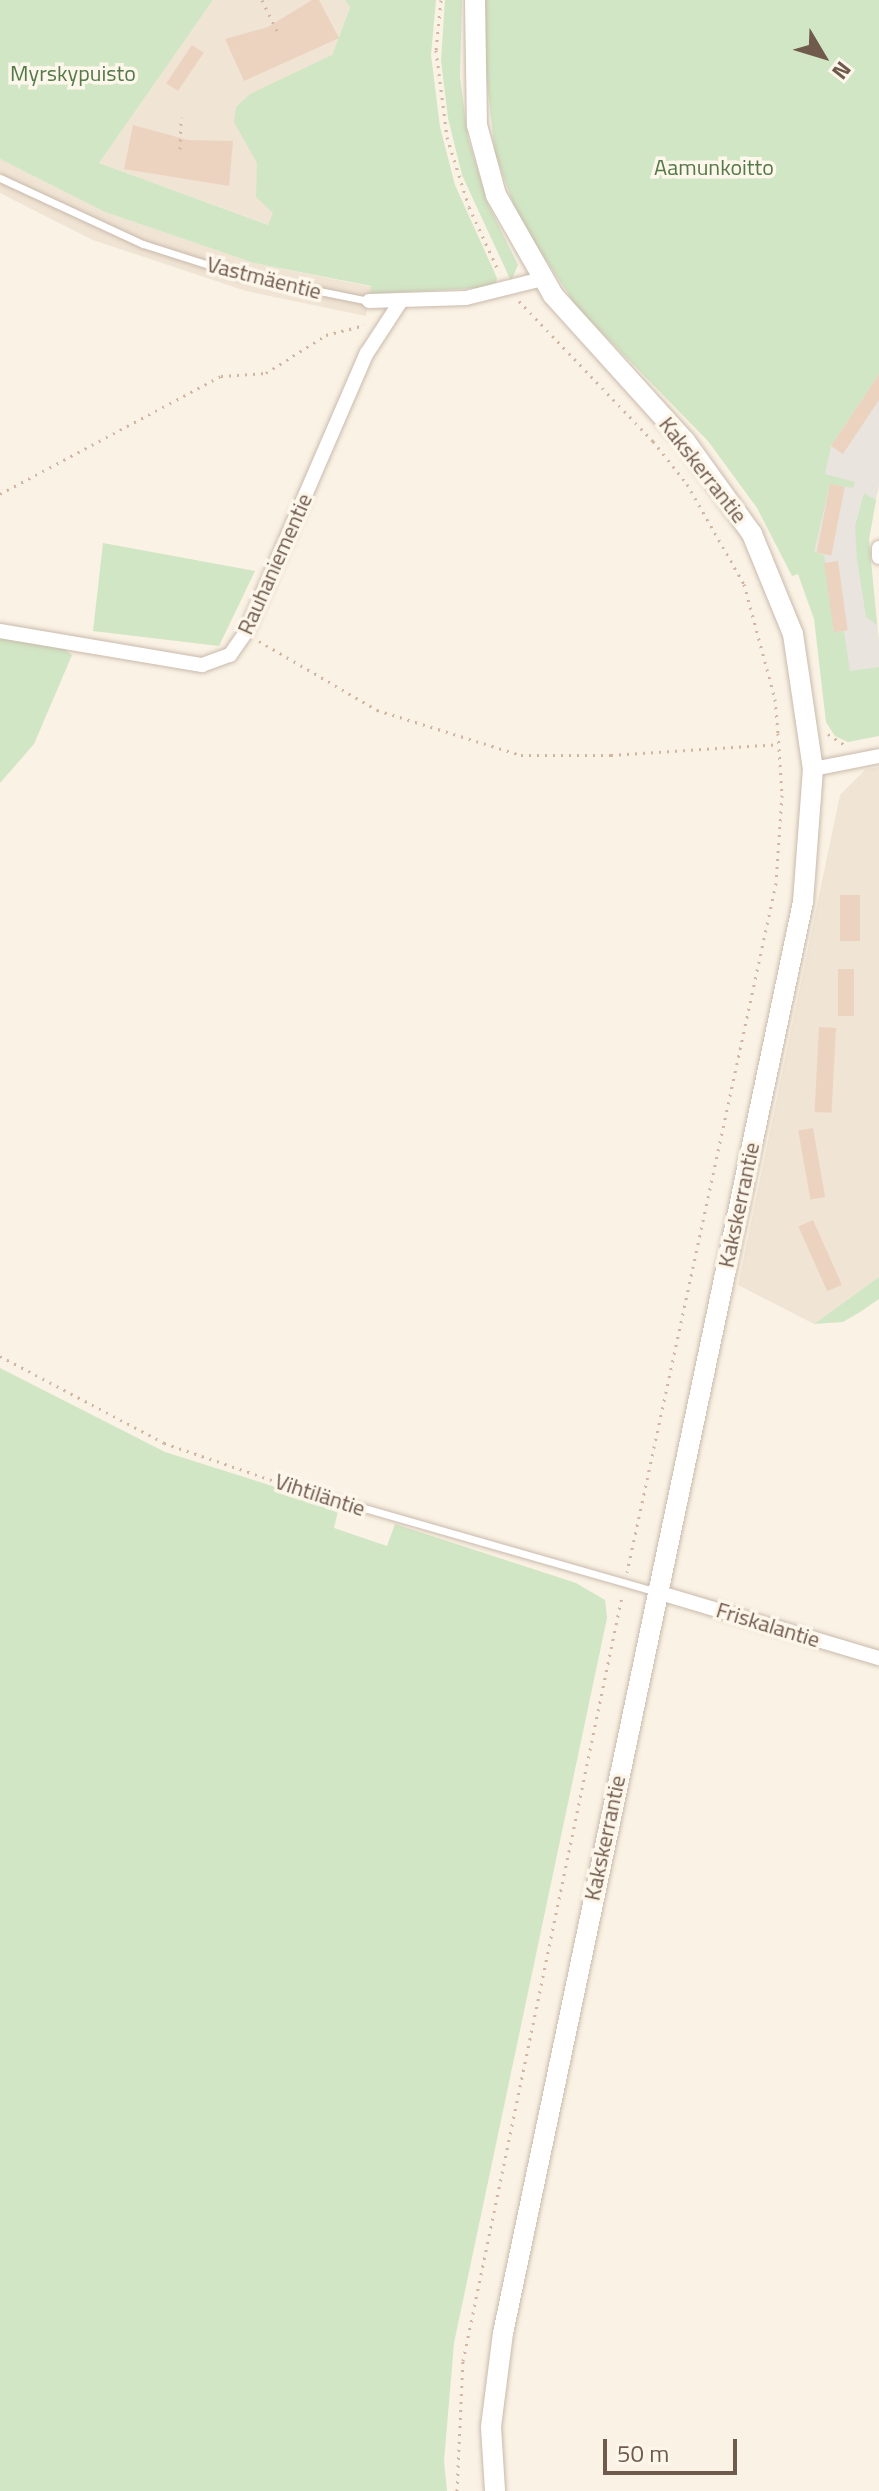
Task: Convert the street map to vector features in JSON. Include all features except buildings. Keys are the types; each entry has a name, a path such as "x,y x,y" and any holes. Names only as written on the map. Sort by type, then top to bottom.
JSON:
{"main road":[{"name":"Kakskerrantie","path":"475,0 474,93 481,148 511,227 542,279 685,441 752,534 793,634 813,769 803,902 500,2345 491,2427 495,2491"}],"street":[{"name":"Vastmäentie","path":"369,301 399,304 496,294 542,279"},
{"name":"Rauhaniementie","path":"0,631 202,665 230,655 246,632 387,317 399,304"},
{"path":"879,548 879,557"},
{"path":"813,769 879,756"},
{"name":"Friskalantie","path":"657,1592 879,1658"}],"lane":[{"name":"Vastmäentie","path":"0,178 143,244 240,275 369,301"},
{"name":"Vihtiläntie","path":"305,1491 657,1592"}],"path":[{"path":"262,0 278,33"},
{"path":"441,0 437,64 447,137 469,207 506,285"},
{"path":"180,149 181,117"},
{"path":"457,2491 463,2361 605,1677 782,851 775,699 744,584 687,484 653,441 515,297"},
{"path":"0,494 221,376 266,373 326,335 387,317"},
{"path":"246,632 377,710 521,755 598,756 779,744"},
{"path":"825,727 837,742 850,746"},
{"name":"Vihtiläntie","path":"0,1356 164,1443 305,1491"},
{"path":"605,1677 619,1680"}],"shaded area":[{"path":"213,0 345,0 350,6 269,225 99,163"},
{"path":"0,159 105,212 254,263 372,287 366,316 246,291 93,240 0,193"},
{"path":"879,347 879,486 868,534 879,641 879,733 812,600 778,500"},
{"path":"879,767 879,1277 814,1324 738,1285 840,795 866,769"}],"green space":[{"name":"Myrskypuisto","path":"0,0 213,0 99,163 268,225 273,213 256,197 257,163 234,122 236,107 250,94 332,55 350,7 345,0 436,0 431,55 440,127 455,185 497,278 495,287 370,294 371,286 254,263 105,212 0,159"},
{"path":"445,0 462,0 460,77 468,138 488,204 518,265 511,281 462,175 448,118 441,61"},
{"name":"Aamunkoitto","path":"484,0 879,0 879,374 831,446 825,474 855,482 853,488 830,484 814,552 824,555 835,632 844,631 850,671 879,667 879,736 848,742 835,736 826,722 814,619 798,574 792,576 757,508 708,441 576,306 518,217 495,153 483,48"},
{"path":"864,493 876,500 869,540 877,625 866,617 857,559 855,527"},
{"path":"103,543 255,571 219,646 93,631"},
{"path":"0,637 61,646 72,655 34,744 0,783"},
{"path":"879,1277 879,1299 843,1322 814,1324"},
{"path":"0,1368 165,1452 339,1507 334,1528 387,1546 395,1524 576,1583 605,1600 607,1618 454,2343 444,2461 447,2491 0,2491"}]}
